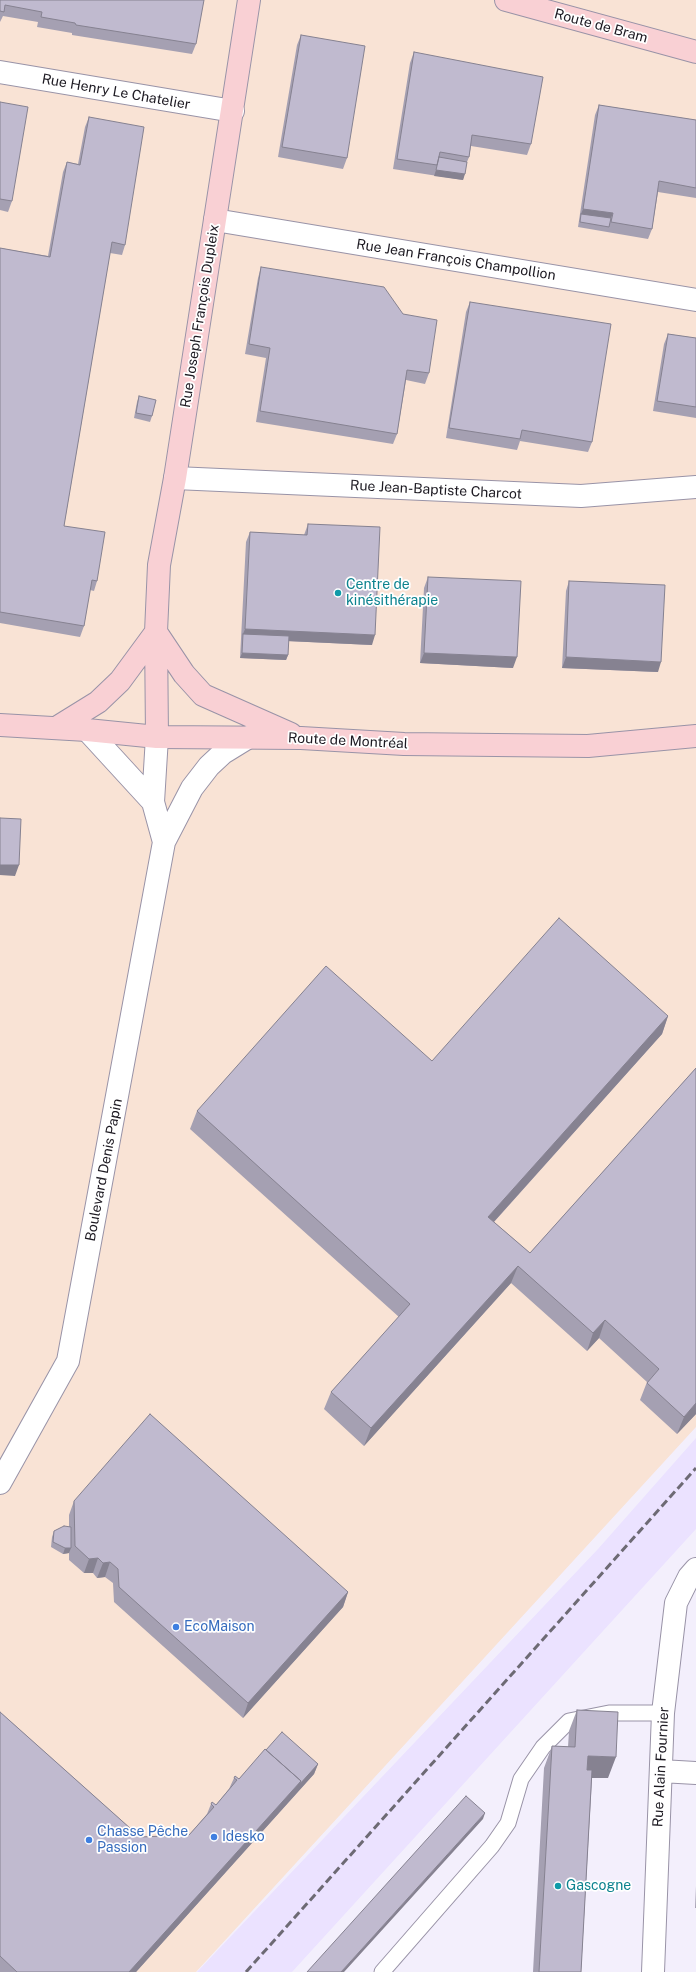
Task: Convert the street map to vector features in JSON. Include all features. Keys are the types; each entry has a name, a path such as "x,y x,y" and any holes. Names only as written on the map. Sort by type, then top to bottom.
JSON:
{"main road":[{"name":"Rue Joseph François Dupleix","path":"157,737 156,632 159,565 175,478 249,0"},
{"name":"Route de Bram","path":"506,0 696,52"},
{"path":"56,728 98,702 115,687 156,632 184,674 203,695 301,738"},
{"name":"Route de Montréal","path":"0,725 87,730 157,737 301,738 404,744 588,746 696,736"}],"street":[{"name":"Rue Henry Le Chatelier","path":"0,72 233,111"},
{"name":"Rue Jean François Champollion","path":"216,220 696,300"},
{"name":"Rue Jean-Baptiste Charcot","path":"175,478 581,496 696,486"},
{"name":"Boulevard Denis Papin","path":"87,730 153,802"},
{"name":"Boulevard Denis Papin","path":"157,737 153,802 164,842"},
{"name":"Boulevard Denis Papin","path":"0,1483 68,1361 164,842 192,788 209,766 223,753 249,737"},
{"name":"Rue Alain Fournier","path":"653,1972 663,1713 676,1603 689,1577 696,1569"},
{"path":"661,1771 696,1773"}],"lane":[{"path":"382,1972 492,1846 508,1823 521,1779 543,1748 569,1721 609,1713 663,1713"}],"shaded area":[{"path":"0,0 696,0 696,1427 196,1972 0,1972"},
{"path":"696,1438 696,1529 292,1972 197,1972 598,1549"}],"building":[{"path":"0,0 204,0 196,44 76,25 75,23 41,17 42,12 5,5 4,12 0,11"},
{"path":"301,35 365,46 347,158 282,147"},
{"path":"414,52 543,77 531,144 472,135 469,157 440,152 437,165 397,159"},
{"path":"0,102 28,107 12,201 0,199"},
{"path":"599,105 696,120 696,188 659,181 652,229 611,222 613,213 583,209"},
{"path":"89,117 144,127 125,245 112,242 64,526 105,532 97,581 92,580 84,626 0,612 0,248 50,257 67,162 80,165"},
{"path":"439,157 467,162 465,174 436,170"},
{"path":"581,214 611,218 609,227 580,222"},
{"path":"261,267 384,287 403,314 437,320 429,373 407,370 397,434 260,411 270,348 249,344"},
{"path":"470,302 611,324 592,442 522,430 520,439 449,428"},
{"path":"668,334 696,338 696,407 657,401"},
{"path":"139,396 156,400 152,416 136,413"},
{"path":"308,524 380,527 375,635 245,629 250,532 307,535"},
{"path":"428,577 521,581 517,657 424,653"},
{"path":"569,581 665,585 661,662 566,657"},
{"path":"243,634 289,636 288,655 242,653"},
{"path":"0,818 21,819 19,865 0,865"},
{"path":"559,918 668,1016 488,1217 530,1253 696,1068 696,1403 684,1417 647,1383 659,1369 605,1320 593,1333 518,1266 371,1428 331,1392 410,1304 197,1111 326,966 432,1061"},
{"path":"150,1414 348,1592 248,1703 119,1587 118,1569 110,1562 103,1563 98,1558 89,1559 75,1546 74,1501"},
{"path":"64,1526 71,1527 71,1548 65,1548 53,1542 54,1531"},
{"name":"Gascogne","path":"577,1710 618,1712 616,1757 588,1756 587,1770 592,1770 581,1972 539,1972 552,1746 575,1747"},
{"path":"0,1712 140,1837 189,1835 214,1807 211,1804 212,1802 216,1805 237,1780 234,1778 235,1776 239,1779 265,1749 301,1781 129,1972 17,1972 0,1956"},
{"path":"282,1732 318,1764 299,1785 301,1781 266,1750"},
{"path":"466,1796 485,1813 341,1972 307,1972"}],"railway":[{"path":"246,1972 696,1468"}],"place":[{"name":"Centre de kinésithérapie","path":"338,593"},
{"name":"EcoMaison","path":"176,1627"},
{"name":"Idesko","path":"214,1837"},
{"name":"Chasse Pêche Passion","path":"89,1840"},
{"name":"Gascogne","path":"558,1886"}]}
